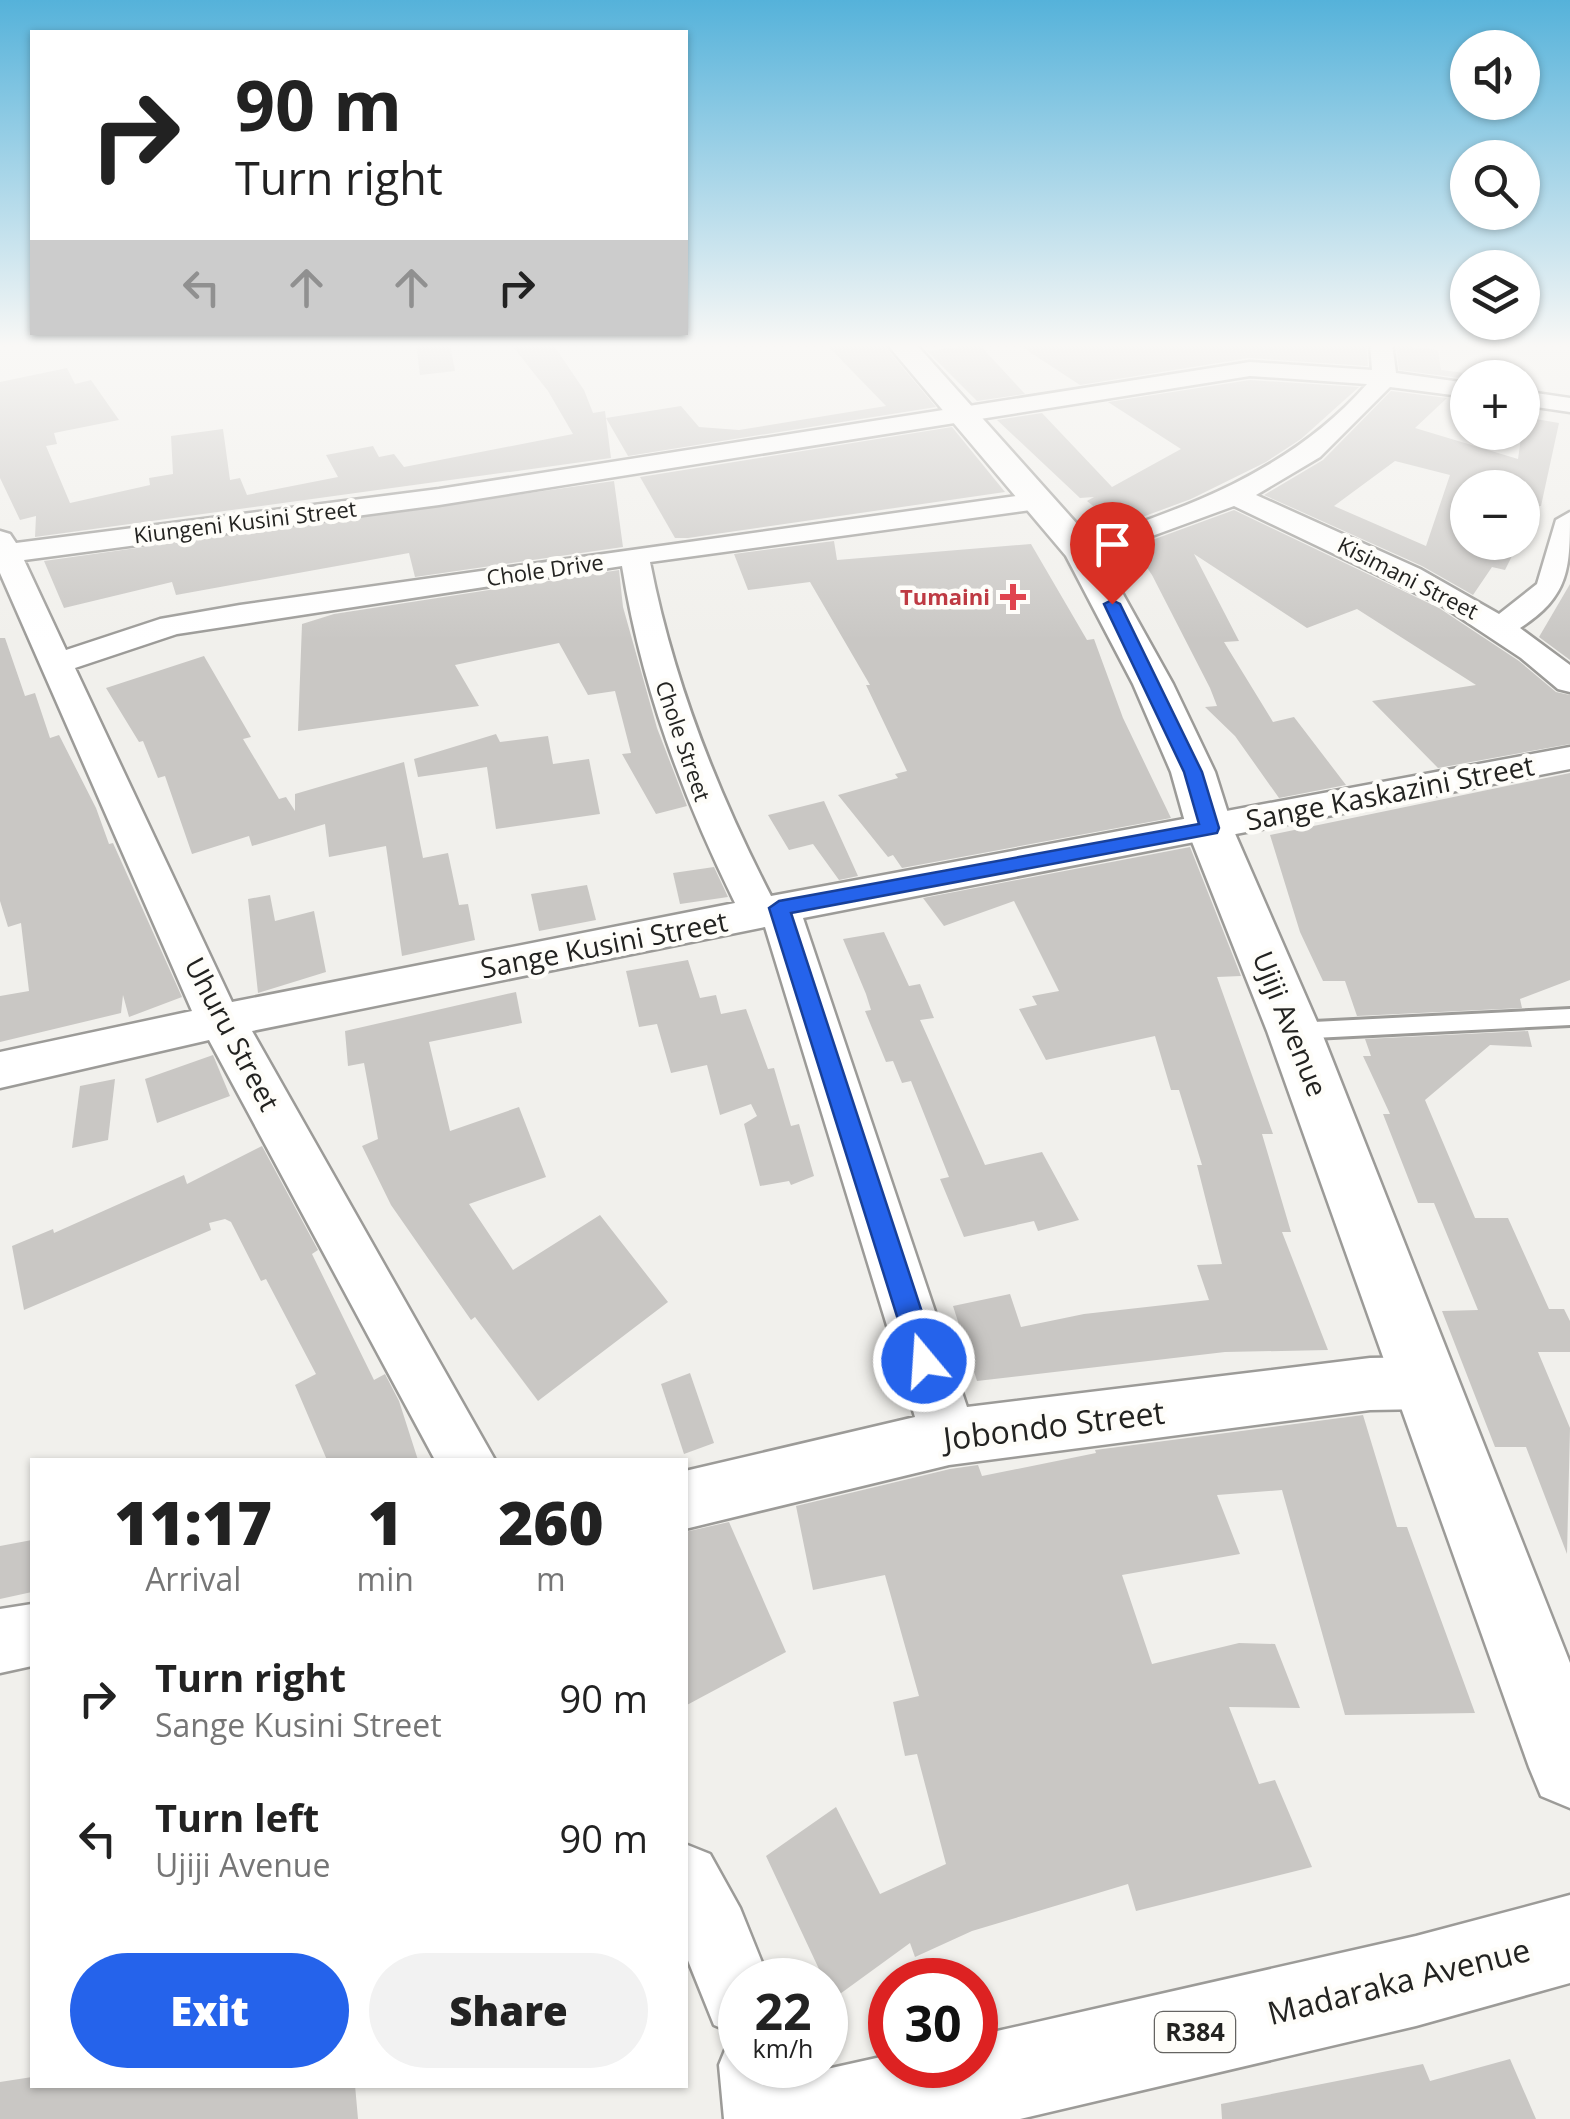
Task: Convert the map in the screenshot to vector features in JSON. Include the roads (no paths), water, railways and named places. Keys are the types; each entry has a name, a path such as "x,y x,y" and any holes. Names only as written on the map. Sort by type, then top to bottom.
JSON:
{"main road":[{"name":"Ujiji Avenue","path":"988,442 1082,552 1161,701 1193,772 1210,828 1294,1032 1570,1767"},
{"name":"Madaraka Avenue","path":"818,2119 1416,1981 1570,1939"}],"street":[{"name":"Kiungeni Kusini Street","path":"2,549 439,497 793,442"},
{"path":"1082,552 1183,518 1296,460 1321,442"},
{"name":"Kisimani Street","path":"1233,494 1364,554 1500,626 1570,682"},
{"name":"Chole Drive","path":"56,662 170,626 1038,501"},
{"path":"1500,626 1534,609 1550,590 1570,520"},
{"name":"Uhuru Street","path":"2,549 218,1020 236,1042 465,1458"},
{"name":"Chole Street","path":"635,558 644,621 664,694 707,810 770,911 949,1437"},
{"name":"Sange Kaskazini Street","path":"1210,828 1570,758"},
{"name":"Sange Kusini Street","path":"0,1070 218,1020 1210,828"},
{"name":"Jobondo Street","path":"688,1499 949,1437 1370,1384 1428,1382"},
{"path":"0,1641 30,1634"},
{"path":"688,1885 724,1958"},
{"path":"759,2088 762,2119"}],"lane":[{"path":"1294,1032 1570,1017"}],"place":[{"name":"Tumaini","path":"1013,597"}]}
